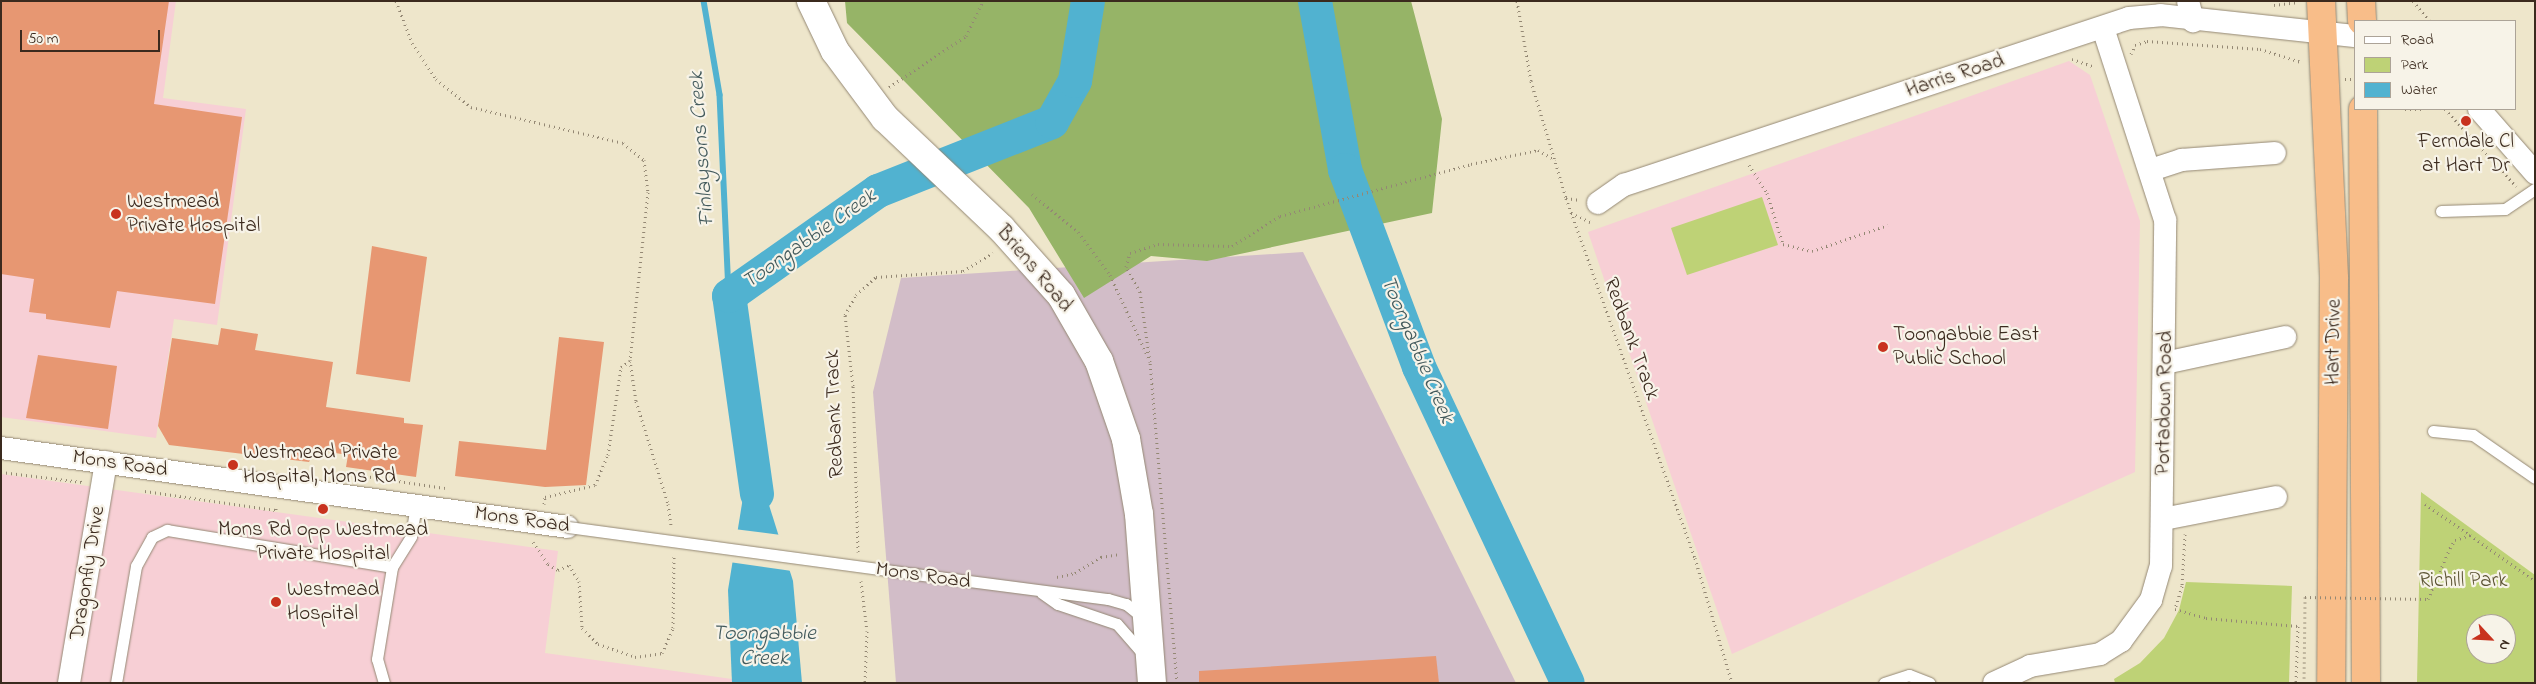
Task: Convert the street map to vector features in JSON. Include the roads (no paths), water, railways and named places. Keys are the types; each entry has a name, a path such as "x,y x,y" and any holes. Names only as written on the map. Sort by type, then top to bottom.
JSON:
{"highway":[{"path":"2361,1 2362,20"},
{"name":"Hart Drive","path":"2310,2 2324,36 2334,279 2331,683"},
{"name":"Hart Drive","path":"2363,110 2366,683"}],"street":[{"name":"Briens Road","path":"811,1 835,51 885,118 1001,228 1061,295 1099,361 1126,439 1139,514 1151,674"},
{"name":"Harris Road","path":"1598,204 1624,185 2129,18 2191,11 2324,36 2354,36"},
{"name":"Portadown Road","path":"1994,683 2030,666 2100,654 2121,641 2151,600 2161,566 2166,363 2166,228 2151,170 2103,28"},
{"path":"2480,110 2535,173"},
{"path":"2151,170 2182,160 2274,153"},
{"path":"2166,363 2285,337"},
{"name":"Mons Road","path":"1,448 416,505 537,514 568,526"},
{"name":"Dragonfly Drive","path":"70,683 106,462"},
{"path":"2163,519 2276,498"}],"lane":[{"path":"2441,211 2505,209 2535,189"},
{"path":"2433,432 2473,435 2535,478"},
{"path":"384,683 377,659 392,567 411,536 416,505"},
{"name":"Mons Road","path":"568,526 1042,593 1057,591 1108,599 1126,604 1147,622"},
{"path":"116,683 138,558 152,537 167,530 392,567"},
{"name":"Mons Road","path":"1042,593 1058,604 1117,624 1151,674"},
{"path":"1884,683 1909,675 1930,683"}],"water":[{"name":"Toongabbie Creek","path":"751,448 793,581 802,683 732,683 728,590"}],"waterway":[{"name":"Finlaysons Creek","path":"704,1 720,95 729,296"},
{"name":"Toongabbie Creek","path":"757,494 729,296 878,191 1052,122 1075,81 1088,1"},
{"name":"Toongabbie Creek","path":"1315,1 1345,170 1419,367 1568,683"}],"place":[{"name":"Ferndale Cl at Hart Dr","path":"2466,121"},
{"name":"Westmead Private Hospital","path":"116,214"},
{"name":"Toongabbie East Public School","path":"1883,347"},
{"name":"Westmead Private Hospital, Mons Rd","path":"233,465"},
{"name":"Mons Rd opp Westmead Private Hospital","path":"323,509"},
{"name":"Westmead Hospital","path":"276,602"}],"park label":[{"name":"Richill Park","path":"2463,581"}]}
